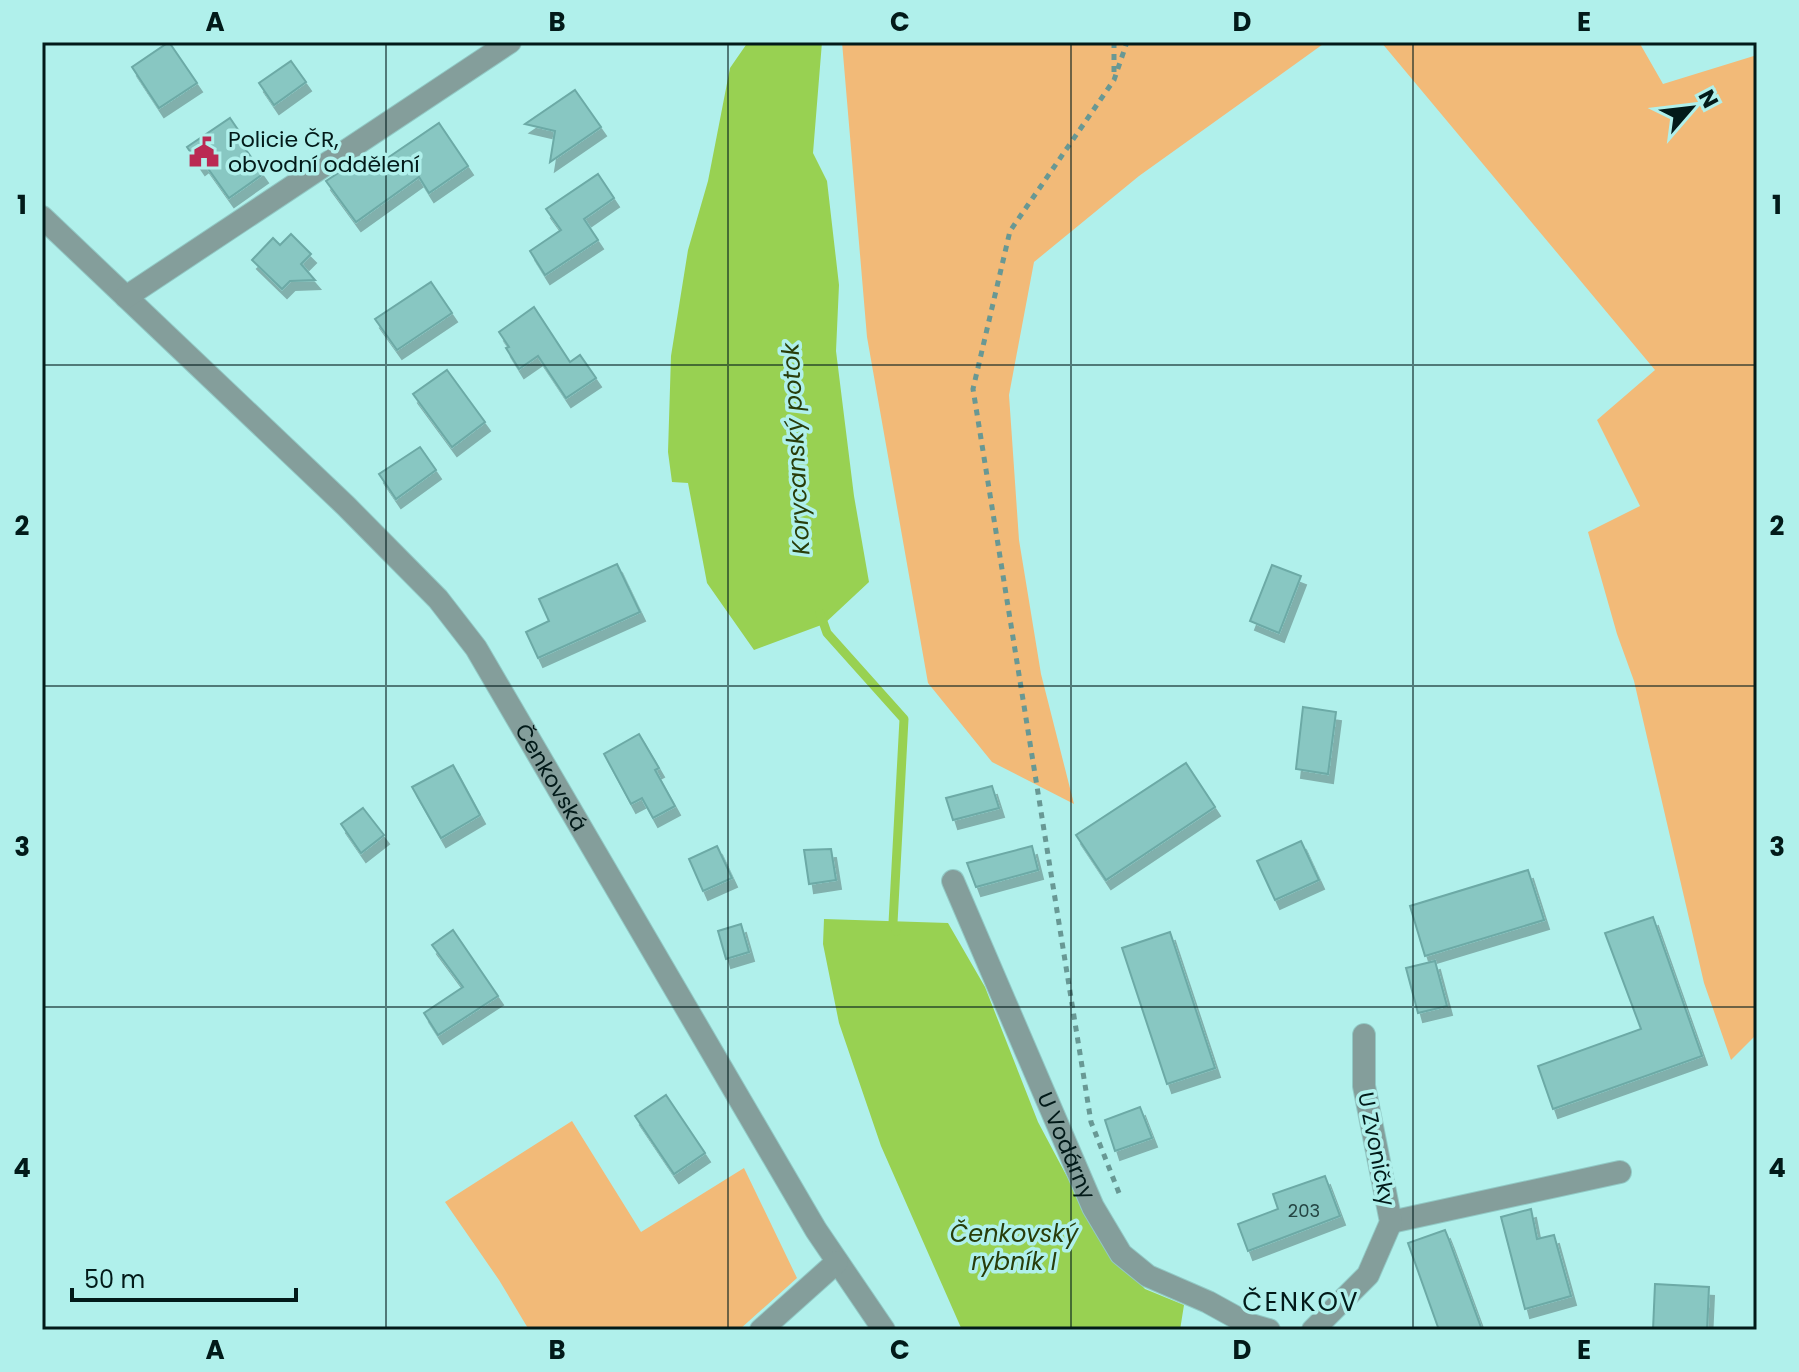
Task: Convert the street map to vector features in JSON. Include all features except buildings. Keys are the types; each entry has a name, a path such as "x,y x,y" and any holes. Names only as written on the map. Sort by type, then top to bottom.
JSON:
{"street":[{"path":"126,297 510,42"},
{"name":"Čenkovská","path":"42,217 356,516 438,599 476,648 837,1262 884,1330"},
{"name":"U Vodárny","path":"953,881 1093,1207 1121,1254 1148,1276 1208,1302 1248,1324 1269,1330"},
{"name":"U Zvoničky","path":"1313,1330 1368,1275 1391,1222 1364,1086 1364,1035"},
{"path":"1391,1222 1620,1172"},
{"path":"761,1330 837,1262"}],"path":[{"path":"1114,42 1114,80"},
{"path":"1121,1201 1091,1122 973,389 1010,231 1114,80 1127,42"}],"shaded area":[{"path":"842,42 1326,42 1139,176 1034,262 1009,395 1019,540 1041,674 1074,804 992,762 928,683 867,337"},
{"path":"1381,42 1639,42 1663,84 1757,55 1757,1034 1731,1060 1704,983 1634,681 1588,532 1640,506 1597,420 1655,370"},
{"path":"572,1121 641,1232 744,1168 797,1278 739,1330 529,1330 445,1202"}],"water":[{"path":"748,42 822,42 813,153 827,181 839,285 836,351 854,496 869,582 824,624 754,650 707,583 688,483 672,482 668,452 671,356 688,250 708,181 730,68"},
{"name":"Čenkovský rybník I","path":"824,919 948,923 985,987 1038,1122 1090,1220 1118,1261 1145,1289 1184,1305 1180,1330 962,1330 881,1146 839,1023 823,944"}],"waterway":[{"name":"Korycanský potok","path":"820,613 827,633 904,719 893,923 896,931"}],"place":[{"name":"Policie ČR, obvodní oddělení","path":"204,152"}],"district":[{"name":"ČENKOV","path":"1301,1302"}]}
